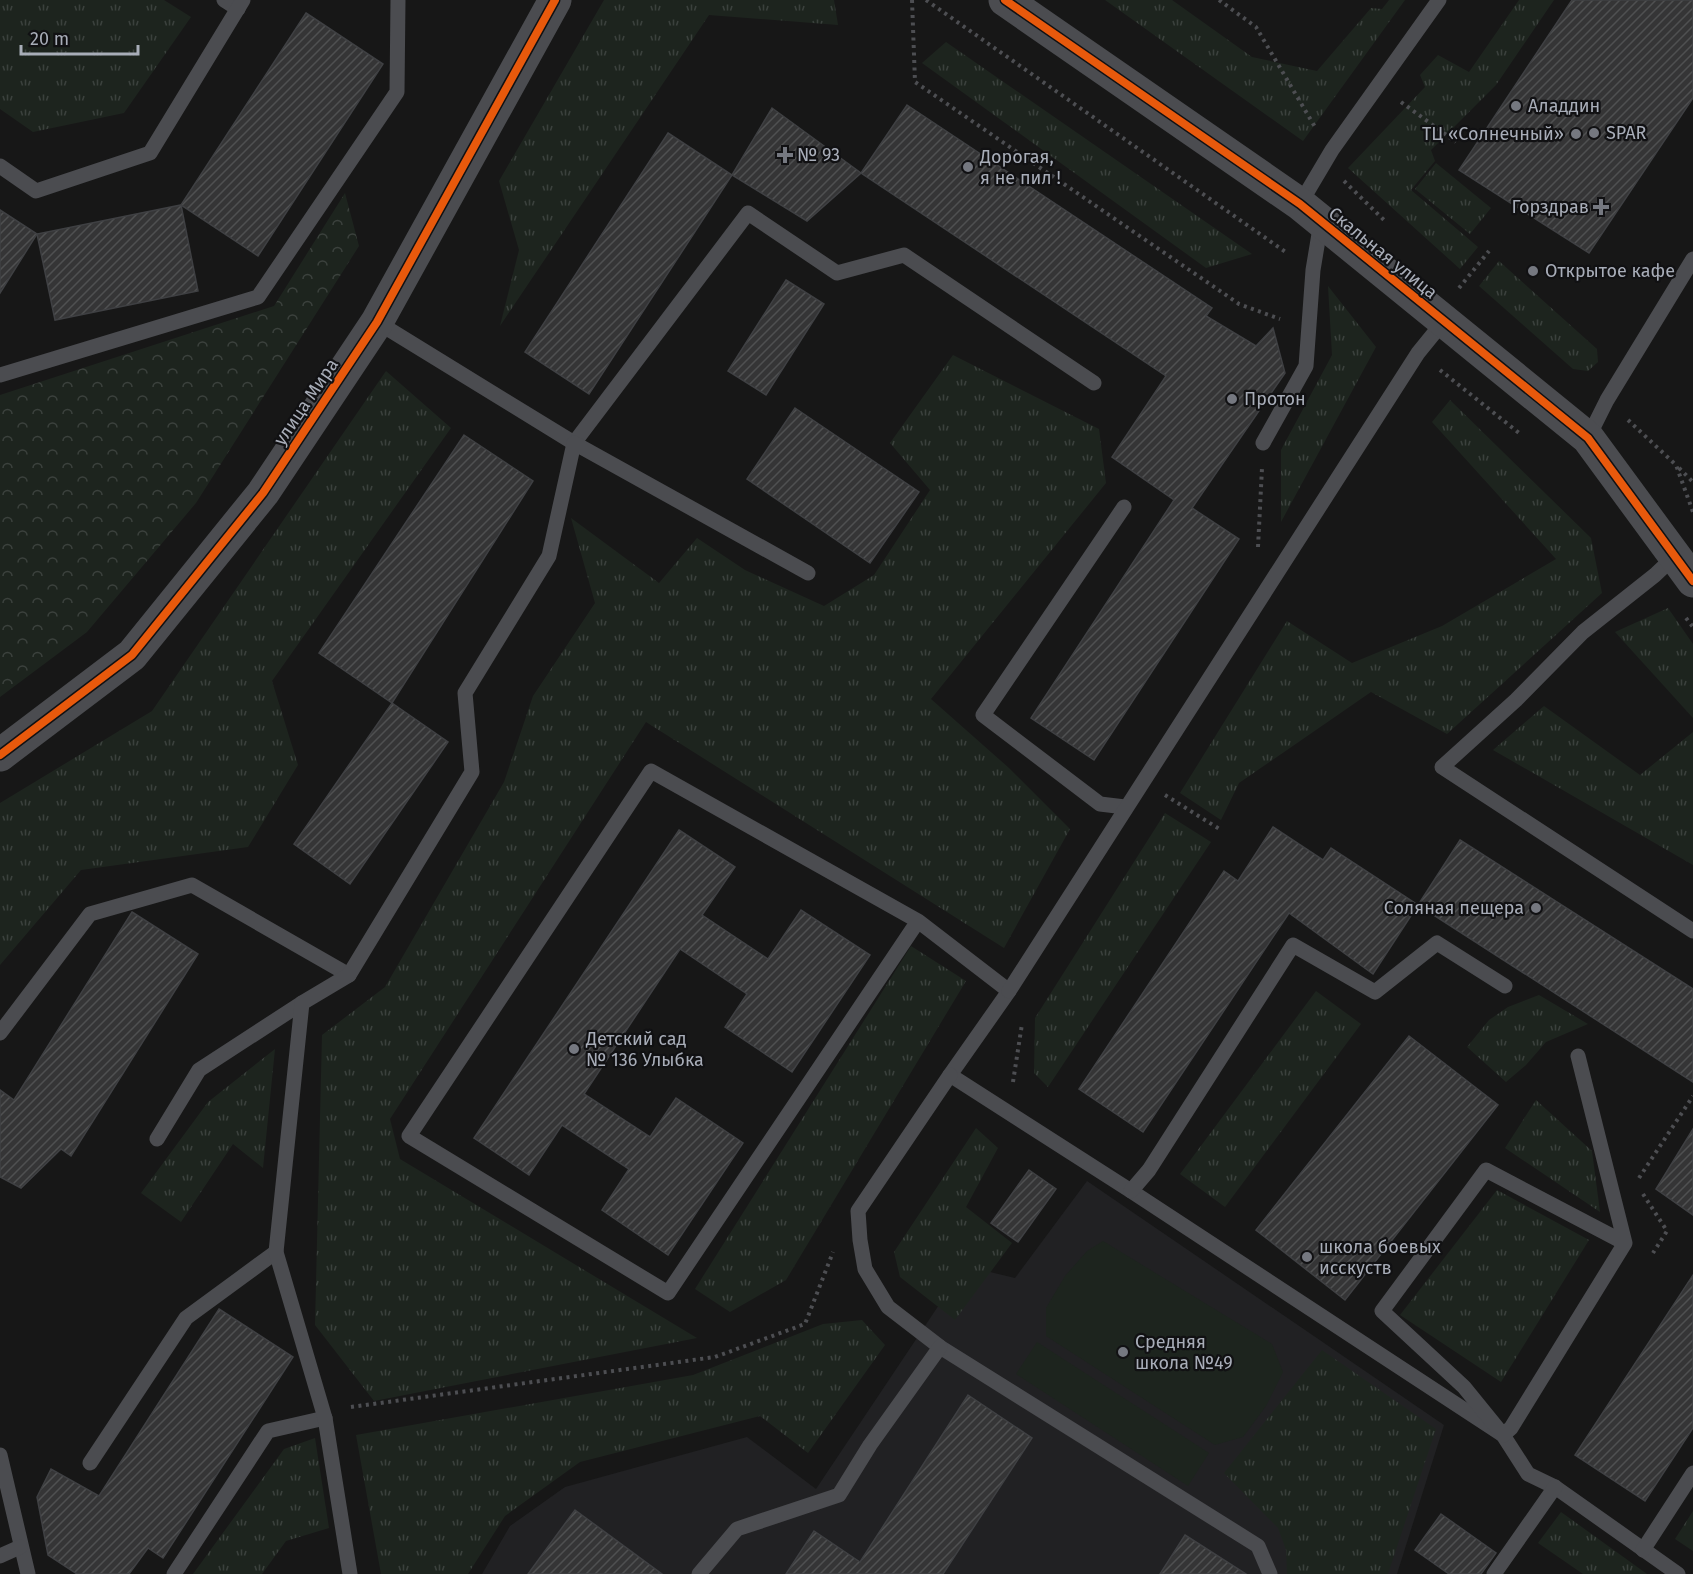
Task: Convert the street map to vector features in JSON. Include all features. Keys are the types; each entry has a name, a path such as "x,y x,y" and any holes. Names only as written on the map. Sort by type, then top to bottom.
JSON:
{"street":[{"name":"улица Мира","path":"0,755 132,655 263,493 377,322 555,0"},
{"name":"Скальная улица","path":"1005,0 1310,213 1450,307 1588,438 1674,571"}],"lane":[{"path":"0,166 36,191 150,153 241,4 224,0"},
{"path":"0,375 258,297 397,92 398,0"},
{"path":"1263,443 1305,366 1312,270 1310,213 1332,150 1439,0"},
{"path":"157,1139 199,1070 349,975 472,772 465,693 549,556 574,443 748,213 837,273 904,255 1094,383"},
{"path":"1588,438 1607,400 1693,259"},
{"path":"1270,1574 1258,1546 940,1347 888,1307 865,1269 858,1211 1009,991 1125,807 1450,307"},
{"path":"377,322 574,443 808,573"},
{"path":"1124,507 983,715 1100,804 1125,807"},
{"path":"1674,571 1583,632 1515,700 1442,767 1693,931"},
{"path":"918,921 668,1293 409,1136 651,771 918,921 1009,991"},
{"path":"0,1032 90,914 192,885 349,975"},
{"path":"1131,1191 1149,1170 1293,945 1375,992 1437,943 1505,986"},
{"path":"302,1003 276,1252 324,1415 350,1574"},
{"path":"1503,1435 1511,1428 1625,1243 1578,1056"},
{"path":"950,1075 1503,1435"},
{"path":"1625,1243 1486,1170 1382,1311 1464,1387 1503,1435 1528,1474 1555,1487 1678,1574"},
{"path":"90,1463 186,1318 276,1252"},
{"path":"699,1574 737,1529 794,1508 839,1495 870,1445 940,1347"},
{"path":"174,1574 268,1431 324,1415"},
{"path":"0,1455 28,1574"},
{"path":"1643,1550 1693,1473"},
{"path":"1494,1574 1555,1487"},
{"path":"0,1557 20,1546"}],"path":[{"path":"912,0 915,82 1239,304"},
{"path":"926,0 1312,270"},
{"path":"1219,0 1256,27 1317,131 1332,150 1333,171 1390,227"},
{"path":"1400,101 1456,142"},
{"path":"1450,307 1489,251"},
{"path":"1418,353 1525,438"},
{"path":"1607,400 1677,465 1693,483"},
{"path":"1260,526 1263,443"},
{"path":"1677,465 1693,512"},
{"path":"1674,571 1693,627"},
{"path":"1162,794 1221,830"},
{"path":"1013,1084 1024,1013"},
{"path":"324,1415 715,1357"}],"shaded area":[{"name":"Средняя школа №49","path":"1087,1181 1444,1425 1397,1574 482,1574 510,1526 565,1487 747,1437 816,1489 965,1266 1015,1278"}],"green space":[{"path":"0,0 164,0 191,17 124,113 33,132 0,109"},
{"path":"604,0 834,0 838,25 709,15 500,326 519,250 499,181"},
{"path":"1105,0 1172,0 1252,57 1317,71 1371,8 1382,9 1389,0 1405,0 1303,141"},
{"path":"1519,0 1554,0 1496,85 1431,150 1435,161 1411,190 1478,247 1460,269 1348,168 1425,87 1420,75 1438,55 1469,72"},
{"path":"946,42 1252,254 1206,268 922,63"},
{"path":"1436,163 1491,208 1470,234 1415,189"},
{"path":"345,193 359,246 196,503 87,632 0,697 0,395 274,306"},
{"path":"1499,261 1597,349 1598,362 1588,371 1573,369 1479,286"},
{"path":"1328,286 1376,347 1281,522 1281,450 1332,355"},
{"path":"953,355 1099,429 1106,483 931,699 1009,768 1070,829 1004,948 646,722 390,1119 400,1159 697,1338 374,1401 315,1325 322,1035 385,987 504,782 533,696 595,603 571,518 659,583 697,538 745,570 824,606 874,575 930,490 890,443"},
{"path":"386,371 451,428 272,681 298,765 248,847 81,870 0,965 0,803 152,711"},
{"path":"1450,400 1591,538 1602,593 1447,734 1371,692 1239,783 1221,820 1180,793 1287,621 1352,663 1442,626 1556,559 1432,422"},
{"path":"1668,608 1693,644 1693,718 1615,632"},
{"path":"1544,706 1640,775 1693,732 1693,865 1493,750"},
{"path":"1165,813 1211,842 1048,1087 1034,1073 1035,1018"},
{"path":"911,946 966,981 786,1280 730,1312 695,1289"},
{"path":"1316,991 1361,1024 1225,1207 1180,1174"},
{"path":"1539,995 1588,1024 1546,1042 1526,1065 1506,1082 1467,1047 1489,1020 1508,1007"},
{"path":"275,1049 263,1168 233,1144 181,1222 141,1193 208,1102"},
{"path":"1536,1100 1592,1151 1600,1212 1505,1148"},
{"path":"976,1128 998,1148 966,1207 1012,1243 955,1320 900,1277 894,1252"},
{"path":"1497,1190 1589,1240 1501,1382 1400,1315"},
{"path":"1103,1241 1272,1344 1283,1372 1266,1406 1243,1437 1215,1445 1046,1336 1046,1308 1065,1276 1087,1251"},
{"path":"862,1320 885,1345 808,1453 760,1416 580,1462 505,1516 468,1574 381,1574 356,1435 693,1375 823,1324"},
{"path":"1037,1342 1209,1453 1188,1486 1016,1374"},
{"path":"1322,1350 1436,1429 1388,1574 1287,1574 1286,1550 1278,1528 1224,1473"},
{"path":"315,1438 329,1528 286,1541 262,1574 193,1574 284,1449"},
{"path":"1693,1511 1693,1551 1675,1539"},
{"path":"1561,1512 1647,1574 1583,1574 1538,1543"}],"building":[{"name":"ТЦ «Солнечный»","path":"1572,0 1693,0 1693,98 1589,253 1459,170"},
{"path":"306,13 383,64 258,256 181,205"},
{"path":"907,105 1212,308 1206,316 1256,346 1273,328 1285,373 1192,508 1239,539 1094,760 1031,718 1174,500 1112,457 1166,376 861,173"},
{"path":"772,108 861,173 807,221 732,175"},
{"path":"668,133 732,175 589,394 525,352"},
{"path":"181,205 198,291 55,320 37,234"},
{"path":"0,210 37,234 0,293"},
{"path":"786,280 824,304 766,395 728,371"},
{"path":"795,408 919,492 870,563 747,479"},
{"path":"464,435 533,481 392,703 319,653"},
{"path":"392,703 448,742 350,884 294,844"},
{"path":"1273,827 1323,860 1331,848 1418,905 1373,974 1289,913 1143,1132 1079,1089 1224,871 1238,881"},
{"name":"Детский сад № 136 Улыбка","path":"679,830 735,867 702,915 768,959 801,910 870,955 792,1072 725,1027 747,994 680,949 584,1094 650,1137 676,1098 743,1143 668,1255 602,1210 629,1169 562,1125 529,1175 474,1138"},
{"path":"1460,840 1693,989 1693,1082 1418,905"},
{"path":"132,912 198,954 71,1156 61,1149 21,1188 0,1177 0,1090 14,1100"},
{"path":"1409,1036 1498,1105 1345,1300 1256,1230"},
{"path":"1693,1129 1693,1215 1656,1189"},
{"path":"1029,1170 1056,1189 1018,1242 991,1223"},
{"path":"1693,1275 1693,1428 1645,1501 1575,1455"},
{"path":"219,1309 293,1357 163,1558 148,1548 129,1574 77,1574 48,1555 37,1497 51,1469 99,1496"},
{"path":"968,1395 1032,1438 943,1574 786,1574 814,1531 860,1562"},
{"path":"575,1510 662,1574 528,1574"},
{"path":"1441,1514 1496,1553 1481,1574 1449,1574 1415,1550"},
{"path":"1185,1535 1246,1574 1160,1574"}],"cycle path":[{"path":"0,755 132,655 263,493 377,322 555,0"},
{"path":"1005,0 1300,204 1588,438 1693,581"}],"place":[{"name":"Аладдин","path":"1516,106"},
{"name":"SPAR","path":"1594,133"},
{"name":"ТЦ «Солнечный»","path":"1576,134"},
{"name":"№ 93","path":"785,155"},
{"name":"Дорогая, я не пил !","path":"968,167"},
{"name":"Горздрав","path":"1601,207"},
{"name":"Открытое кафе","path":"1533,271"},
{"name":"Протон","path":"1232,399"},
{"name":"Соляная пещера","path":"1536,908"},
{"name":"Детский сад № 136 Улыбка","path":"574,1049"},
{"name":"школа боевых исскуств","path":"1307,1257"},
{"name":"Средняя школа №49","path":"1123,1352"}]}
